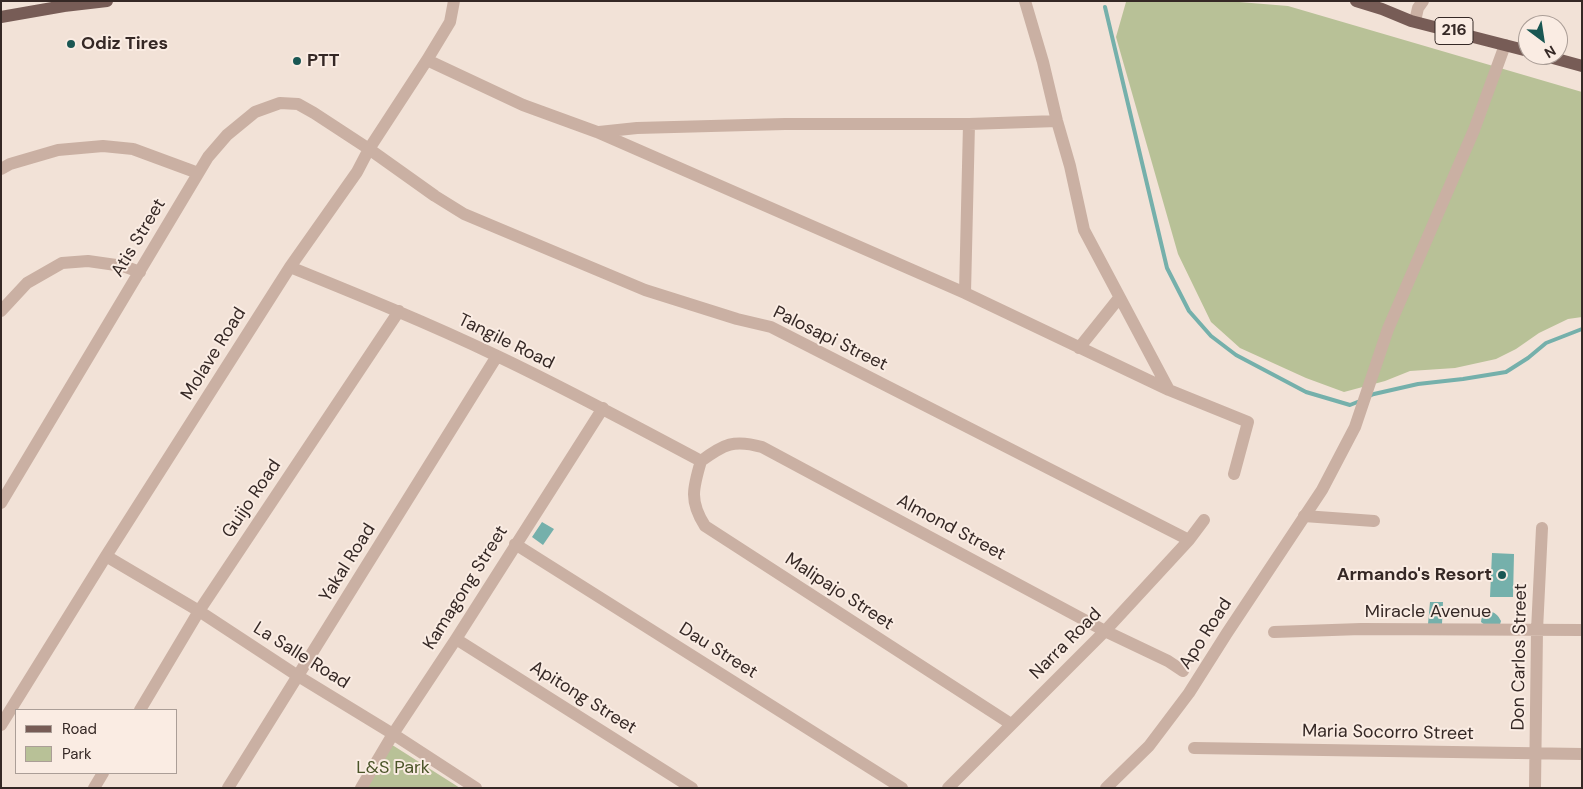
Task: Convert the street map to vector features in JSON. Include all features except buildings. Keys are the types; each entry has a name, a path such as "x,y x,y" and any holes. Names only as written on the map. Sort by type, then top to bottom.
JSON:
{"main road":[{"path":"1,17 107,1"},
{"name":"216","path":"1356,1 1414,21 1518,48"},
{"path":"1568,62 1582,66"}],"street":[{"name":"Molave Road","path":"1,725 290,267 357,172 369,149 450,22 454,1"},
{"path":"1025,1 1070,166 1084,230 1169,390"},
{"path":"1414,21 1422,1"},
{"name":"Apo Road","path":"1106,788 1149,746 1169,721 1322,490 1355,427 1388,329 1474,130 1505,45"},
{"path":"427,60 523,105 597,132 965,293 1169,390 1248,422 1234,474"},
{"name":"Atis Street","path":"1,503 198,173 208,157 227,134 255,112 280,103 298,104 314,112 369,149"},
{"path":"597,132 636,128 785,124 969,124 1057,121"},
{"path":"965,293 969,124"},
{"path":"631,147 636,128"},
{"path":"1,169 10,164 58,150 102,146 133,149 198,173"},
{"name":"Palosapi Street","path":"369,149 427,191 464,214 645,290 738,320 770,327 1190,540"},
{"path":"1,311 27,283 62,263 88,261 123,266 140,272"},
{"name":"Tangile Road","path":"290,267 399,311 497,356 602,408 701,461"},
{"path":"1079,348 1119,298"},
{"name":"Guijo Road","path":"141,709 199,611 399,311"},
{"name":"Yakal Road","path":"228,788 497,356"},
{"name":"Kamagong Street","path":"362,788 393,734 602,408"},
{"name":"Almond Street","path":"701,461 718,450 734,443 747,443 762,447 1105,630 1168,661 1183,671"},
{"name":"Malipajo Street","path":"701,461 693,486 694,503 698,515 705,526 1012,724"},
{"path":"1304,516 1374,520"},
{"name":"Narra Road","path":"948,788 1105,630 1190,540 1204,520"},
{"name":"Don Carlos Street","path":"1535,788 1537,630 1542,528"},
{"name":"Dau Street","path":"515,544 902,788"},
{"name":"La Salle Road","path":"106,556 199,611 476,788"},
{"name":"Miracle Avenue","path":"1274,632 1360,629 1582,630"},
{"name":"Apitong Street","path":"456,638 692,788"},
{"name":"Maria Socorro Street","path":"1194,748 1582,754"},
{"path":"94,788 102,774"}],"green space":[{"path":"1227,1 1288,6 1582,92 1582,317 1568,319 1539,333 1516,349 1496,359 1455,368 1410,371 1385,381 1344,392 1306,378 1240,348 1211,322 1178,254 1116,37 1126,2"},
{"name":"L&S Park","path":"386,741 460,788 359,788"}],"water":[{"path":"542,522 554,529 543,545 532,537"},
{"name":"Armando's Resort","path":"1492,553 1514,554 1513,597 1490,597"},
{"path":"1430,602 1443,602 1442,624 1428,624"},
{"path":"1488,611 1499,617 1501,621 1499,628 1486,626 1481,622 1482,615"}],"waterway":[{"path":"1105,7 1167,268 1189,311 1211,336 1236,355 1306,392 1350,405 1360,401"},
{"path":"1369,396 1418,384 1506,372 1528,358 1546,343 1582,329"}],"place":[{"name":"Odiz Tires","path":"71,44"},
{"name":"PTT","path":"297,61"},
{"name":"Armando's Resort","path":"1502,575"}]}
